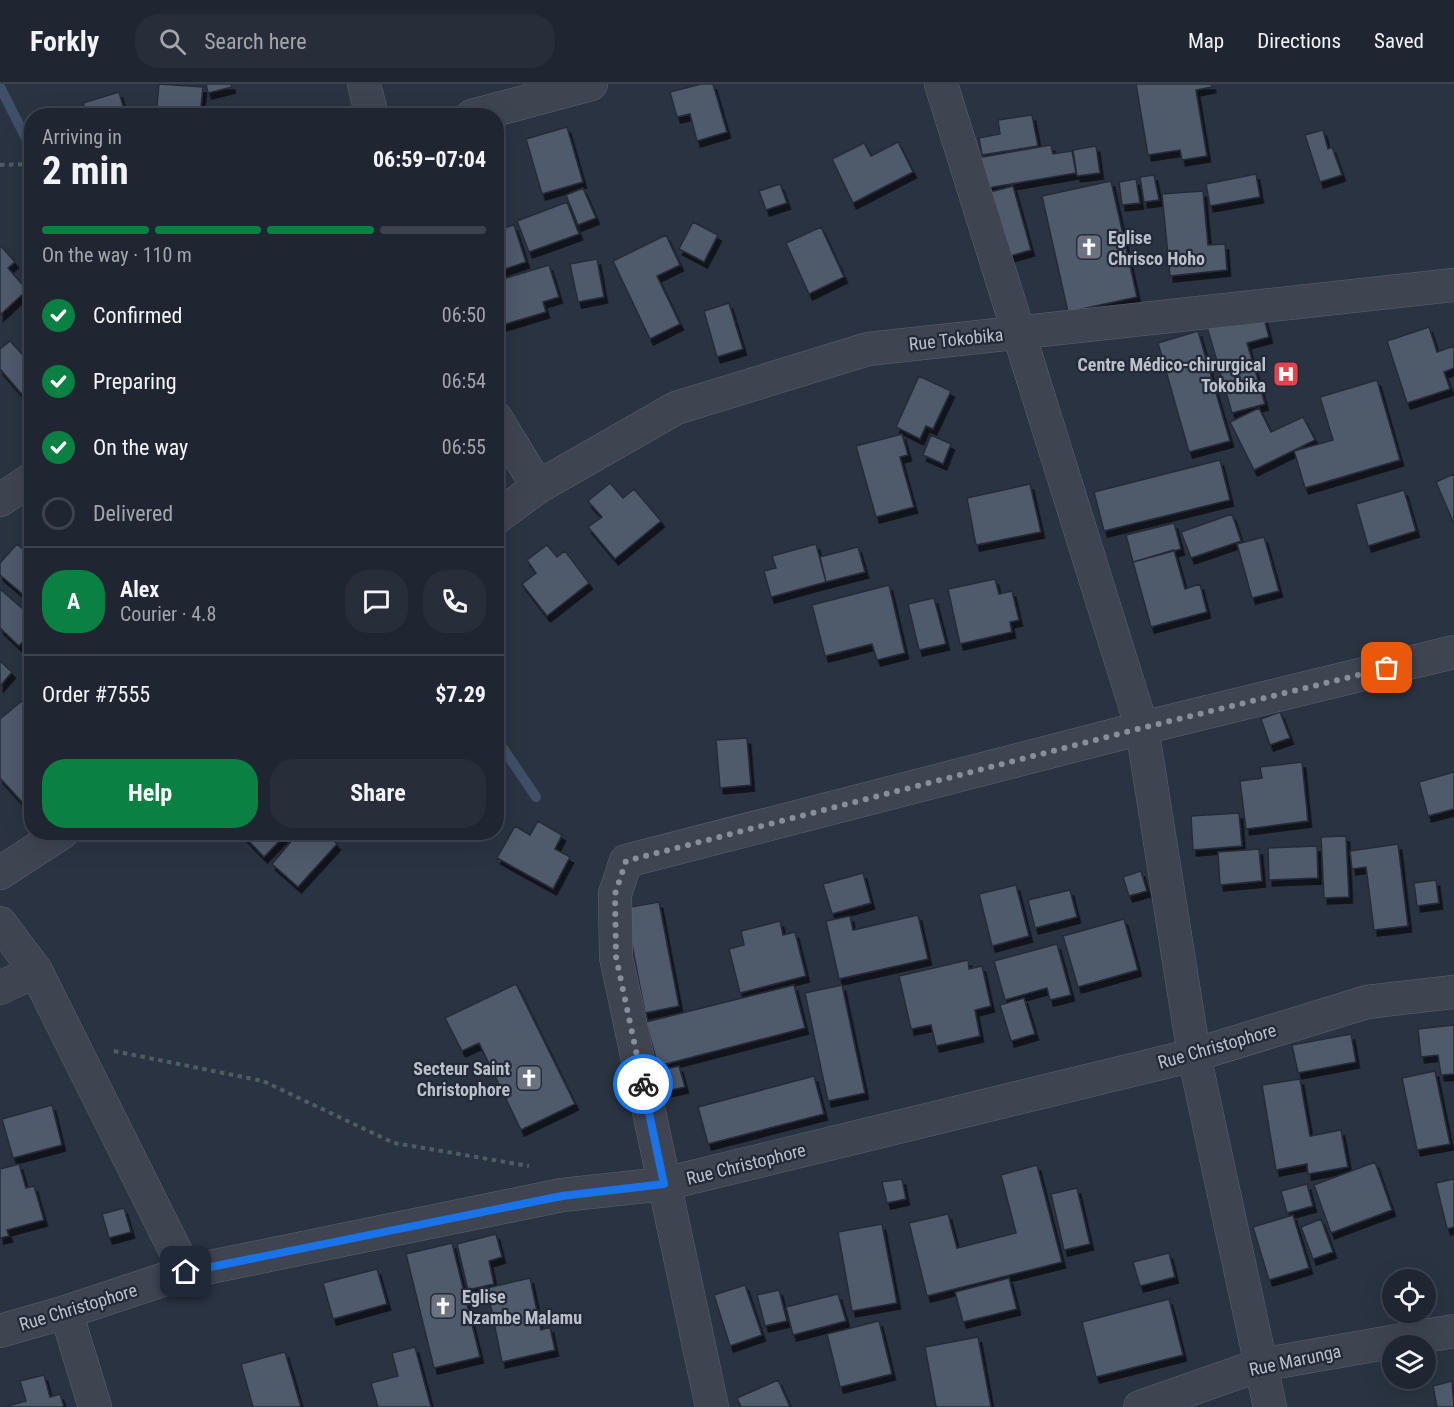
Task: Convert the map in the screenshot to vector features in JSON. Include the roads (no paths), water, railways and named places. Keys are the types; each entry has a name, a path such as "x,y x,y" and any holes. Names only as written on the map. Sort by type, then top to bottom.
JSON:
{"street":[{"path":"364,84 370,108"},
{"path":"502,108 591,84"},
{"path":"941,84 1142,728 1194,1055 1270,1407"},
{"name":"Rue Tokobika","path":"504,512 538,487 676,408 868,349 1454,285"},
{"path":"504,431 538,487"},
{"path":"0,500 24,484"},
{"path":"712,1407 616,957 615,894 626,861 1142,728 1454,652"},
{"path":"0,873 51,840"},
{"path":"0,923 36,971 186,1272"},
{"path":"0,988 36,971"},
{"name":"Rue Christophore","path":"0,1331 66,1312 186,1272 562,1196 664,1184 1194,1055 1367,1002 1454,992"},
{"path":"66,1312 95,1407"},
{"name":"Rue Marunga","path":"1140,1407 1260,1365 1454,1331"}],"waterway":[{"path":"0,87 24,134"},
{"path":"504,750 536,797"}],"place":[{"name":"Eglise Chrisco Hoho","path":"1089,247"},
{"name":"Centre Médico-chirurgical Tokobika","path":"1286,374"},
{"name":"Secteur Saint Christophore","path":"529,1078"},
{"name":"Eglise Nzambe Malamu","path":"443,1306"}]}
